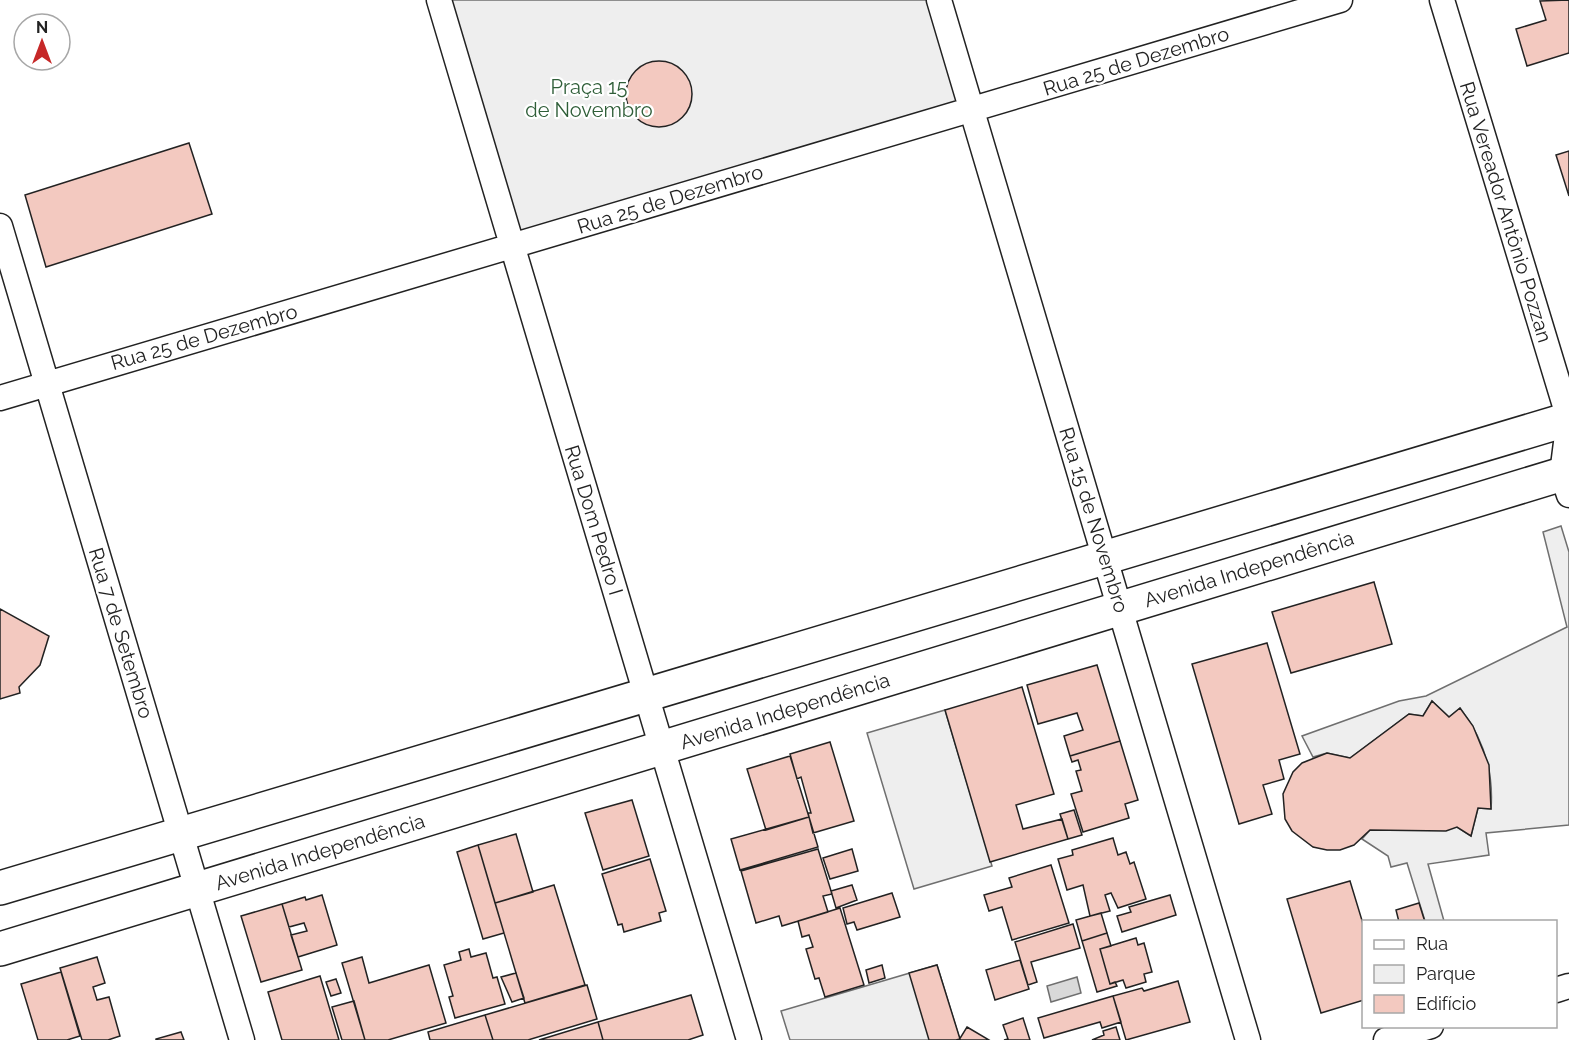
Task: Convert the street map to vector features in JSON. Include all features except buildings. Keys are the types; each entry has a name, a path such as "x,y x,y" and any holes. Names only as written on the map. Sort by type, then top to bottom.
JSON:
{"main road":[{"path":"0,888 1569,419"},
{"name":"Avenida Independência","path":"0,949 1121,608 1567,480"}],"street":[{"name":"Rua Dom Pedro I","path":"439,0 664,747 749,1040"},
{"name":"Rua 15 de Novembro","path":"939,0 1248,1040"},
{"name":"Rua 25 de Dezembro","path":"0,398 1340,0"},
{"name":"Rua Vereador Antônio Pozzan","path":"1442,0 1569,419 1567,480"},
{"name":"Rua 7 de Setembro","path":"0,226 242,1040"},
{"path":"1386,1040 1425,1028"}],"green space":[{"name":"Praça 15 de Novembro","path":"439,0 939,0 972,109 512,246"},
{"path":"1561,526 1569,552 1569,825 1486,833 1489,855 1428,864 1444,920 1425,920 1407,863 1391,867 1388,856 1362,839 1370,830 1457,827 1471,836 1478,808 1491,809 1491,782 1481,744 1460,708 1449,717 1432,701 1423,716 1409,714 1350,758 1327,753 1313,757 1302,736 1399,701 1426,696 1567,627 1543,532"},
{"path":"945,710 992,866 914,889 867,733"},
{"path":"937,965 960,1040 790,1040 781,1011"}],"shaded area":[{"path":"1077,977 1081,993 1051,1002 1047,986"}]}
